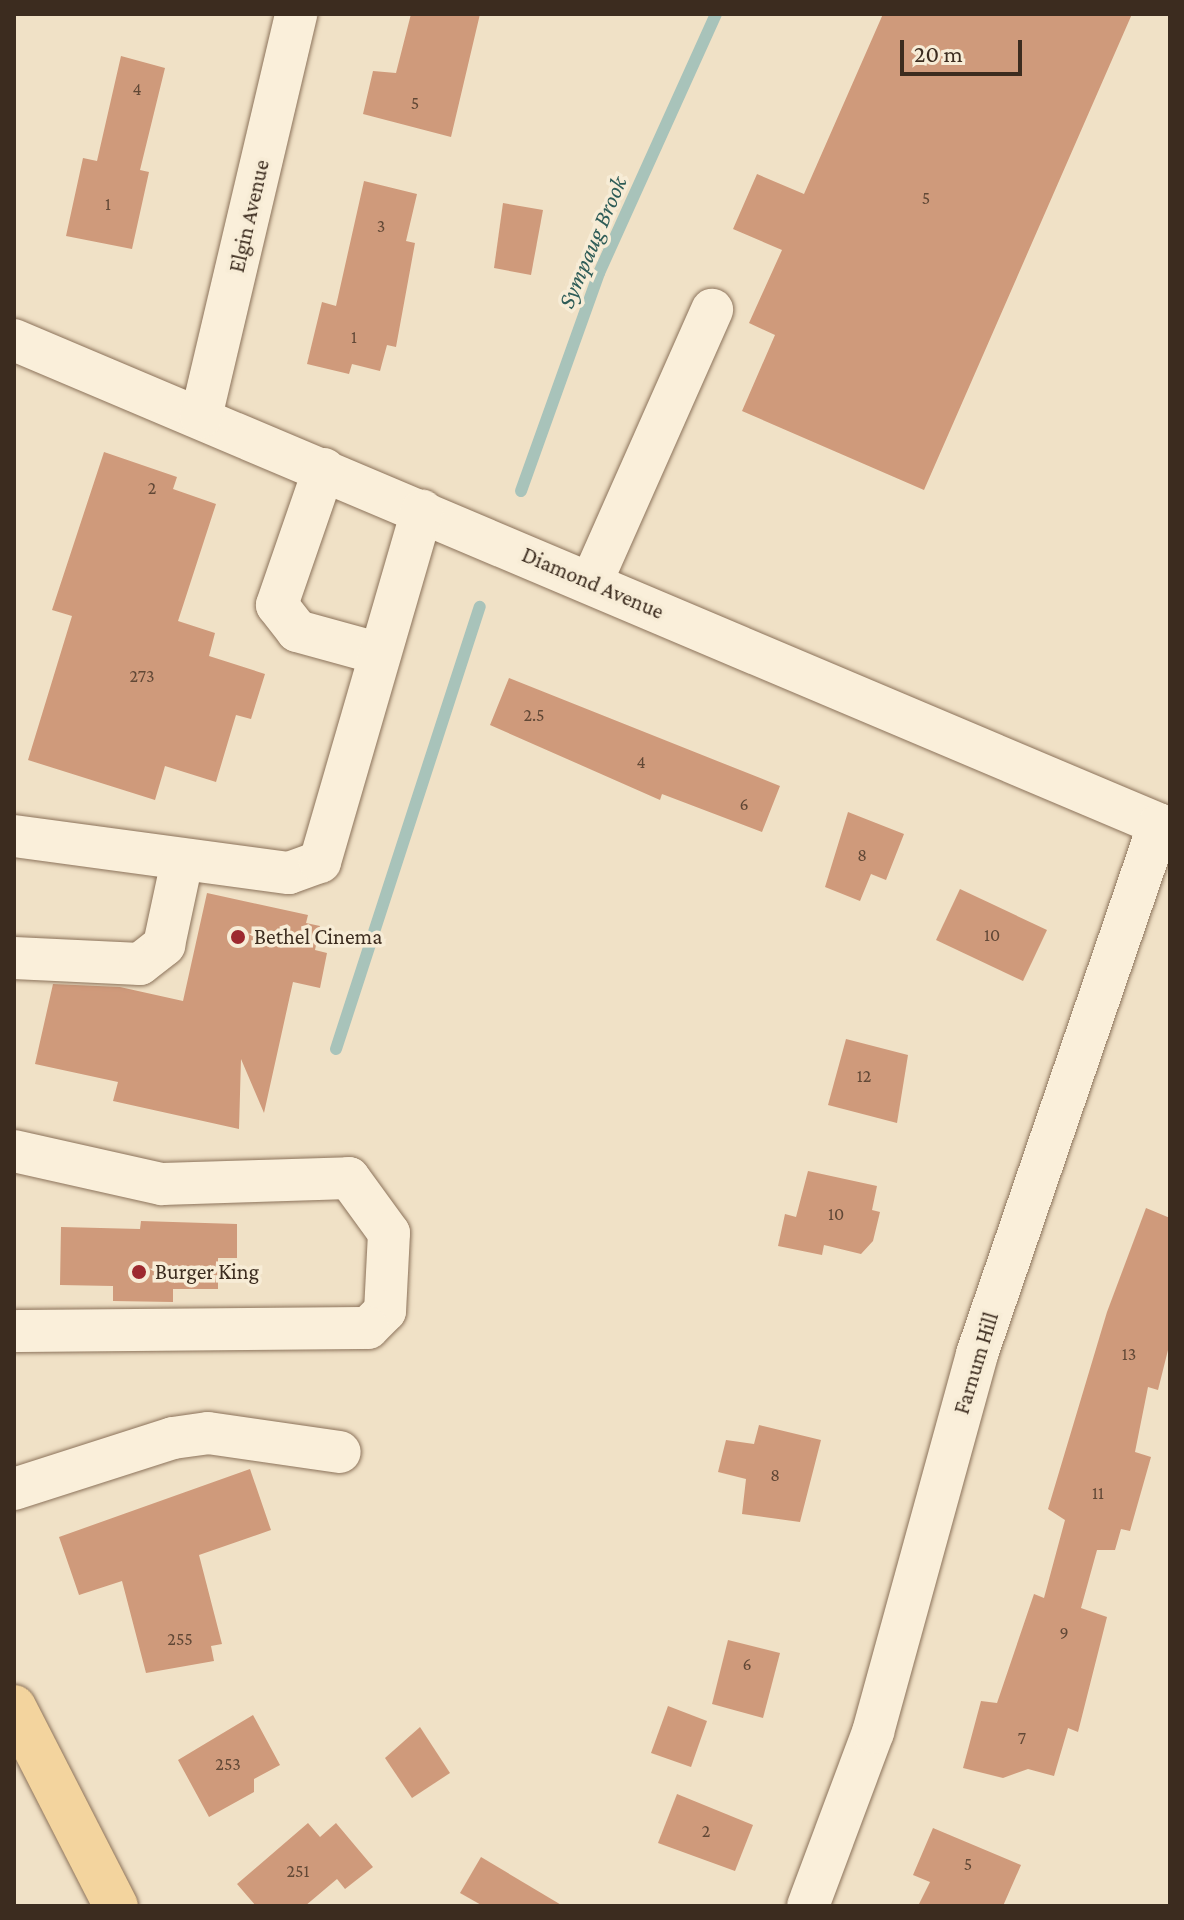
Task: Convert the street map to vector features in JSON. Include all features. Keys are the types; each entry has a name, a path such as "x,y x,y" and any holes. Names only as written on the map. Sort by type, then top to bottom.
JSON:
{"main road":[{"path":"14,1707 116,1906"}],"street":[{"name":"Elgin Avenue","path":"201,417 296,14"},
{"path":"591,583 712,310"},
{"name":"Diamond Avenue","path":"14,340 1165,826"},
{"path":"324,469 277,605 297,631 377,653"},
{"path":"14,836 289,873 320,862 377,653 422,510"},
{"name":"Farnum Hill","path":"808,1906 873,1732 977,1354 1165,826"},
{"path":"14,958 140,964 164,945 182,861"},
{"path":"14,1151 162,1184 349,1178 389,1233 385,1311 368,1328 14,1331"},
{"path":"14,1489 173,1438 208,1433 340,1452"}],"building":[{"path":"411,14 480,14 451,137 363,114 373,71 396,73"},
{"path":"883,14 1132,14 924,490 742,411 775,335 749,323 782,250 733,229 757,174 804,194"},
{"path":"121,56 165,68 140,170 149,172 132,249 66,236 83,158 97,161"},
{"path":"364,181 417,194 406,241 415,243 396,347 387,345 380,371 352,364 349,374 307,364 322,302 336,306"},
{"path":"503,203 543,210 531,275 494,268"},
{"path":"104,452 177,477 173,489 216,504 178,621 215,633 209,656 265,674 251,719 236,715 216,782 165,766 155,800 28,760 72,616 52,610"},
{"path":"509,678 780,786 762,832 662,794 660,800 490,725"},
{"path":"848,812 904,834 886,880 871,874 860,901 825,887"},
{"path":"960,889 1047,930 1023,981 936,940"},
{"path":"207,893 308,915 306,923 320,926 315,950 327,953 320,988 293,982 264,1113 241,1059 239,1129 113,1101 118,1082 35,1064 53,984 120,987 183,1001"},
{"path":"846,1039 908,1055 897,1123 828,1105"},
{"path":"808,1171 877,1186 872,1210 880,1212 873,1241 861,1254 824,1245 822,1255 778,1246 785,1214 796,1217"},
{"path":"1146,1208 1170,1218 1170,1342 1158,1390 1148,1387 1135,1452 1151,1457 1130,1531 1121,1529 1115,1550 1097,1550 1081,1608 1107,1617 1078,1732 1068,1728 1054,1776 1028,1769 1003,1778 963,1768 981,1701 997,1703 1034,1594 1044,1598 1065,1520 1048,1509 1107,1312"},
{"name":"Burger King","path":"141,1221 237,1224 237,1258 218,1258 218,1289 173,1289 173,1302 113,1301 113,1286 60,1285 61,1227 140,1229"},
{"path":"759,1425 821,1440 800,1522 742,1514 746,1479 718,1472 726,1440 754,1444"},
{"path":"250,1469 271,1530 199,1555 222,1644 211,1646 214,1661 146,1673 122,1581 79,1595 59,1537"},
{"path":"728,1640 780,1653 763,1718 712,1704"},
{"path":"668,1706 707,1721 691,1767 651,1753"},
{"path":"253,1715 280,1765 254,1779 254,1792 209,1817 178,1760"},
{"path":"420,1727 450,1773 412,1798 385,1758"},
{"path":"677,1794 753,1825 735,1871 658,1843"},
{"path":"308,1823 320,1837 336,1823 373,1867 345,1889 337,1879 305,1906 256,1906 237,1884"},
{"path":"933,1828 1021,1865 1003,1906 918,1906 930,1882 913,1875"},
{"path":"481,1857 563,1906 483,1906 460,1893"}],"waterway":[{"name":"Sympaug Brook","path":"521,491 599,273 716,14"},
{"name":"Sympaug Brook","path":"336,1049 480,607"}],"place":[{"name":"Bethel Cinema","path":"238,937"},
{"name":"Burger King","path":"139,1272"}]}
